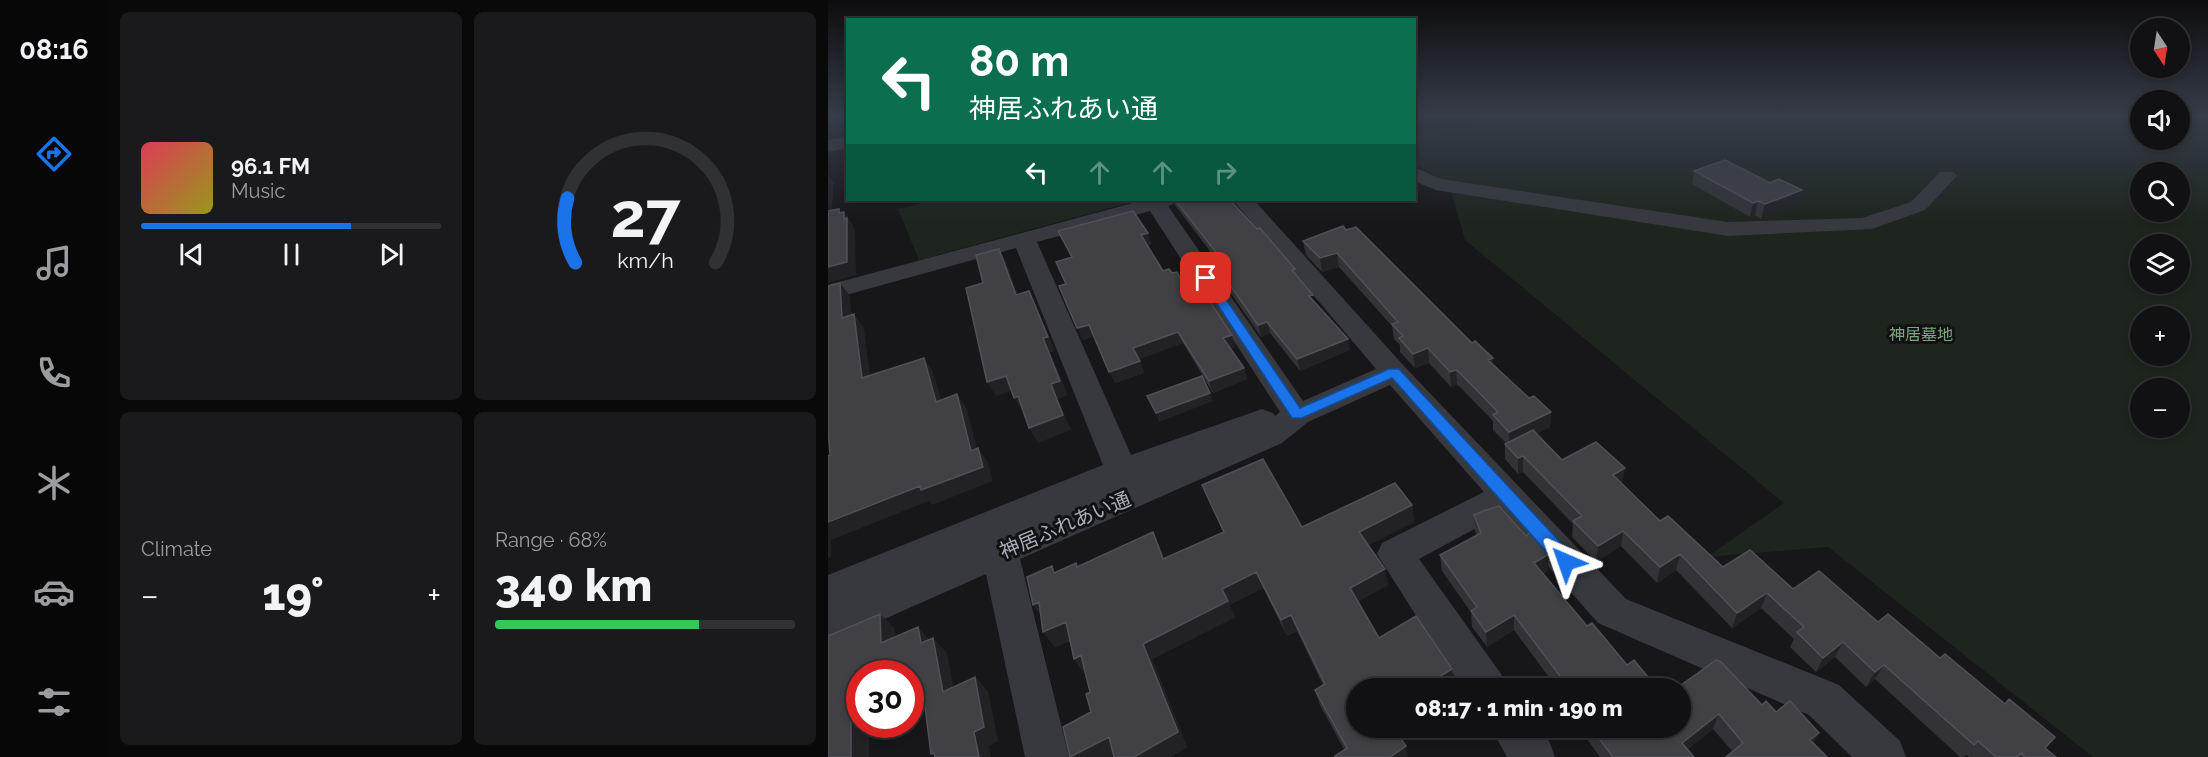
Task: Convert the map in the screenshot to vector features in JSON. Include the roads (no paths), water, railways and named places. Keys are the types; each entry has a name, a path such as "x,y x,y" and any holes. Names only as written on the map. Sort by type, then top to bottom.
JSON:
{"street":[{"path":"1416,174 1436,184 1728,228 1864,224 1918,206 1947,176"},
{"path":"828,293 1160,201 1297,415"},
{"path":"1244,201 1394,372 1612,611 1824,700 1884,757"},
{"path":"1024,239 1127,484"},
{"name":"神居ふれあい通","path":"828,592 1127,484 1271,435 1297,415 1394,372"},
{"name":"神居ふれあい通","path":"828,626 1000,553 1127,484"},
{"path":"1479,678 1395,554 1506,496"},
{"path":"1000,553 1047,757"},
{"path":"1520,738 1533,757"}],"park label":[{"name":"神居墓地","path":"1921,334"}]}
